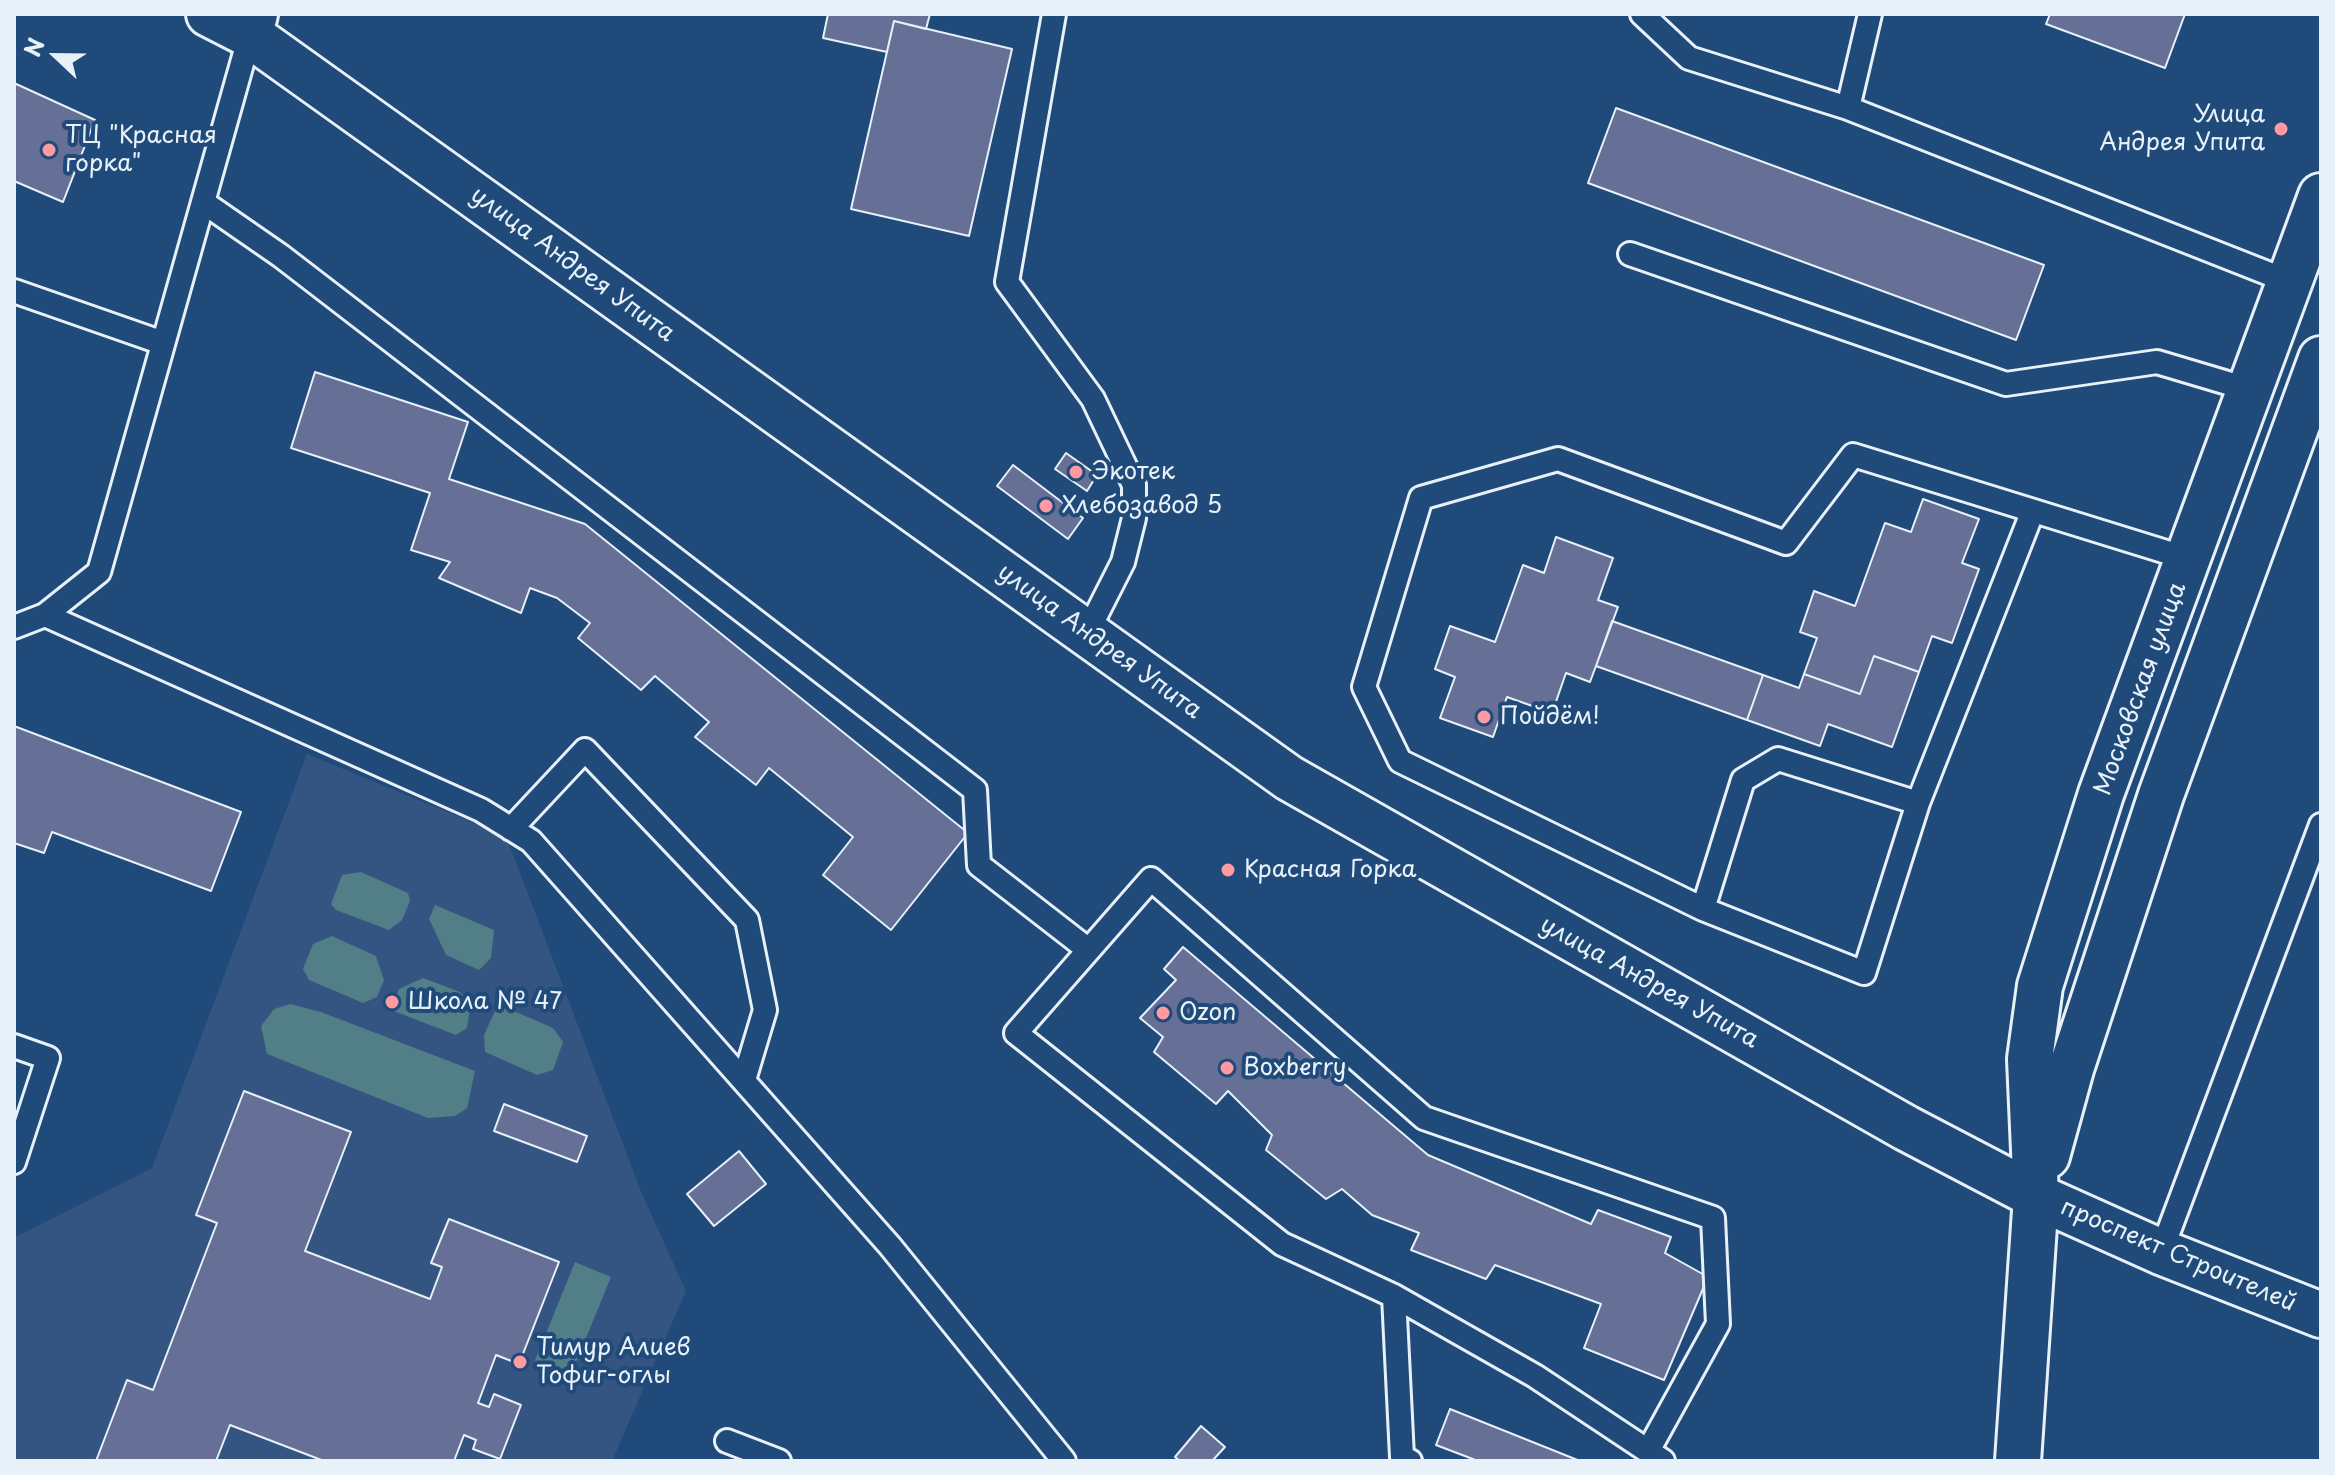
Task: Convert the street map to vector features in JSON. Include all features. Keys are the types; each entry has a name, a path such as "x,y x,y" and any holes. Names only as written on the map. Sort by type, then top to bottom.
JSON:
{"main road":[{"name":"улица Андрея Упита","path":"209,14 252,25 1289,778 1892,1120 2036,1196"},
{"name":"Московская улица","path":"2018,1461 2036,1196 2030,1059 2040,986 2101,794 2321,196"},
{"name":"Московская улица","path":"2036,1196 2071,1069 2161,795 2312,412 2321,359"},
{"name":"проспект Строителей","path":"2036,1196 2161,1252 2321,1315"}],"lane":[{"path":"1054,14 1007,282 1093,399 1134,485 1134,518 1123,562 1087,633"},
{"path":"1642,14 1689,58 1848,108 2290,282"},
{"path":"1848,108 1870,14"},
{"path":"14,627 45,615 99,572 252,25"},
{"path":"203,202 294,266 975,790 979,865 1086,948"},
{"path":"1630,254 2006,384 2157,362 2251,390"},
{"path":"14,291 163,343"},
{"path":"2032,513 1918,803 1864,973 1703,909 1400,761 1364,687 1421,498 1558,459 1786,543 1853,455 2032,513 2122,536 2189,559"},
{"path":"45,615 481,810 531,841 890,1246 1064,1461"},
{"path":"511,829 585,750 747,920 765,1010 744,1080"},
{"path":"1703,909 1743,780 1778,759 1918,803"},
{"path":"2161,1252 2321,825"},
{"path":"1151,879 1424,1118 1713,1218 1718,1324 1655,1456 1535,1376 1394,1296 1282,1244 1016,1033 1086,948 1151,879"},
{"path":"14,1046 48,1058 14,1162"},
{"path":"1394,1296 1402,1457 1410,1461"},
{"path":"727,1441 779,1461"}],"shaded area":[{"name":"Школа № 47","path":"307,754 506,836 642,1194 686,1291 612,1461 14,1461 14,1238 152,1168"}],"green space":[{"path":"361,872 408,893 410,901 402,920 389,930 336,910 331,904 342,875"},
{"path":"435,905 494,930 491,958 479,970 446,955 429,919"},
{"path":"332,936 376,956 384,980 377,997 363,1003 309,980 303,969 313,944"},
{"path":"423,978 460,992 471,1003 467,1028 456,1035 391,1010 399,989"},
{"path":"290,1004 321,1012 475,1071 467,1108 455,1116 428,1118 267,1054 261,1026 274,1009"},
{"path":"507,1008 553,1028 563,1042 553,1070 537,1075 485,1052 484,1035 495,1011"},
{"path":"575,1262 611,1277 570,1377 534,1363"}],"building":[{"path":"828,14 930,14 926,29 894,21 887,52 823,38"},
{"path":"2050,14 2185,14 2165,68 2046,24"},
{"path":"894,21 1012,49 969,236 851,209"},
{"name":"ТЦ \"Красная горка\"","path":"14,83 95,120 63,202 14,181"},
{"path":"1616,108 2044,265 2016,340 1588,183"},
{"path":"315,372 468,422 449,479 585,524 968,833 891,930 823,875 853,837 769,768 756,785 695,737 709,722 655,676 641,690 578,638 590,623 557,598 530,588 521,613 439,578 450,562 411,550 430,493 291,448"},
{"name":"Экотек","path":"1066,453 1097,475 1087,491 1055,469"},
{"path":"1013,465 1083,518 1068,539 997,486"},
{"path":"1923,499 1979,519 1962,563 1979,569 1952,643 1932,636 1919,672 1874,656 1860,694 1804,674 1817,638 1800,632 1814,591 1855,606 1885,523 1911,532"},
{"path":"1556,537 1613,558 1598,600 1618,607 1590,682 1566,673 1552,713 1507,697 1493,737 1440,718 1455,677 1435,669 1450,626 1495,642 1523,565 1544,573"},
{"path":"1612,621 1763,675 1747,720 1596,666"},
{"path":"1874,656 1919,672 1892,747 1828,724 1820,746 1747,720 1763,675 1799,688 1804,674 1860,694"},
{"path":"14,726 241,812 211,891 52,832 44,853 14,843"},
{"path":"1183,947 1428,1155 1591,1224 1598,1210 1671,1237 1665,1253 1708,1277 1664,1380 1584,1348 1601,1304 1495,1265 1486,1279 1411,1250 1419,1233 1372,1215 1342,1189 1326,1199 1266,1150 1272,1135 1228,1091 1216,1104 1154,1052 1163,1037 1140,1018 1176,980 1164,969"},
{"path":"244,1091 351,1132 305,1251 430,1299 442,1267 431,1263 449,1219 559,1262 519,1364 496,1355 478,1403 489,1407 494,1394 521,1405 500,1459 473,1449 476,1440 464,1435 454,1461 324,1461 230,1425 216,1461 96,1461 127,1380 153,1390 217,1223 196,1215"},
{"path":"504,1104 587,1136 577,1162 494,1131"},
{"path":"739,1151 766,1184 714,1226 687,1194"},
{"path":"1450,1409 1580,1461 1478,1461 1436,1445"},
{"path":"1201,1426 1225,1447 1212,1461 1180,1461 1175,1457"}],"place":[{"name":"Улица Андрея Упита","path":"2281,129"},
{"name":"ТЦ \"Красная горка\"","path":"49,150"},
{"name":"Экотек","path":"1076,472"},
{"name":"Хлебозавод 5","path":"1046,506"},
{"name":"Пойдём!","path":"1484,717"},
{"name":"Красная Горка","path":"1228,870"},
{"name":"Школа № 47","path":"392,1002"},
{"name":"Ozon","path":"1163,1013"},
{"name":"Boxberry","path":"1227,1068"},
{"name":"Тимур Алиев Тофиг-оглы","path":"520,1362"}]}
